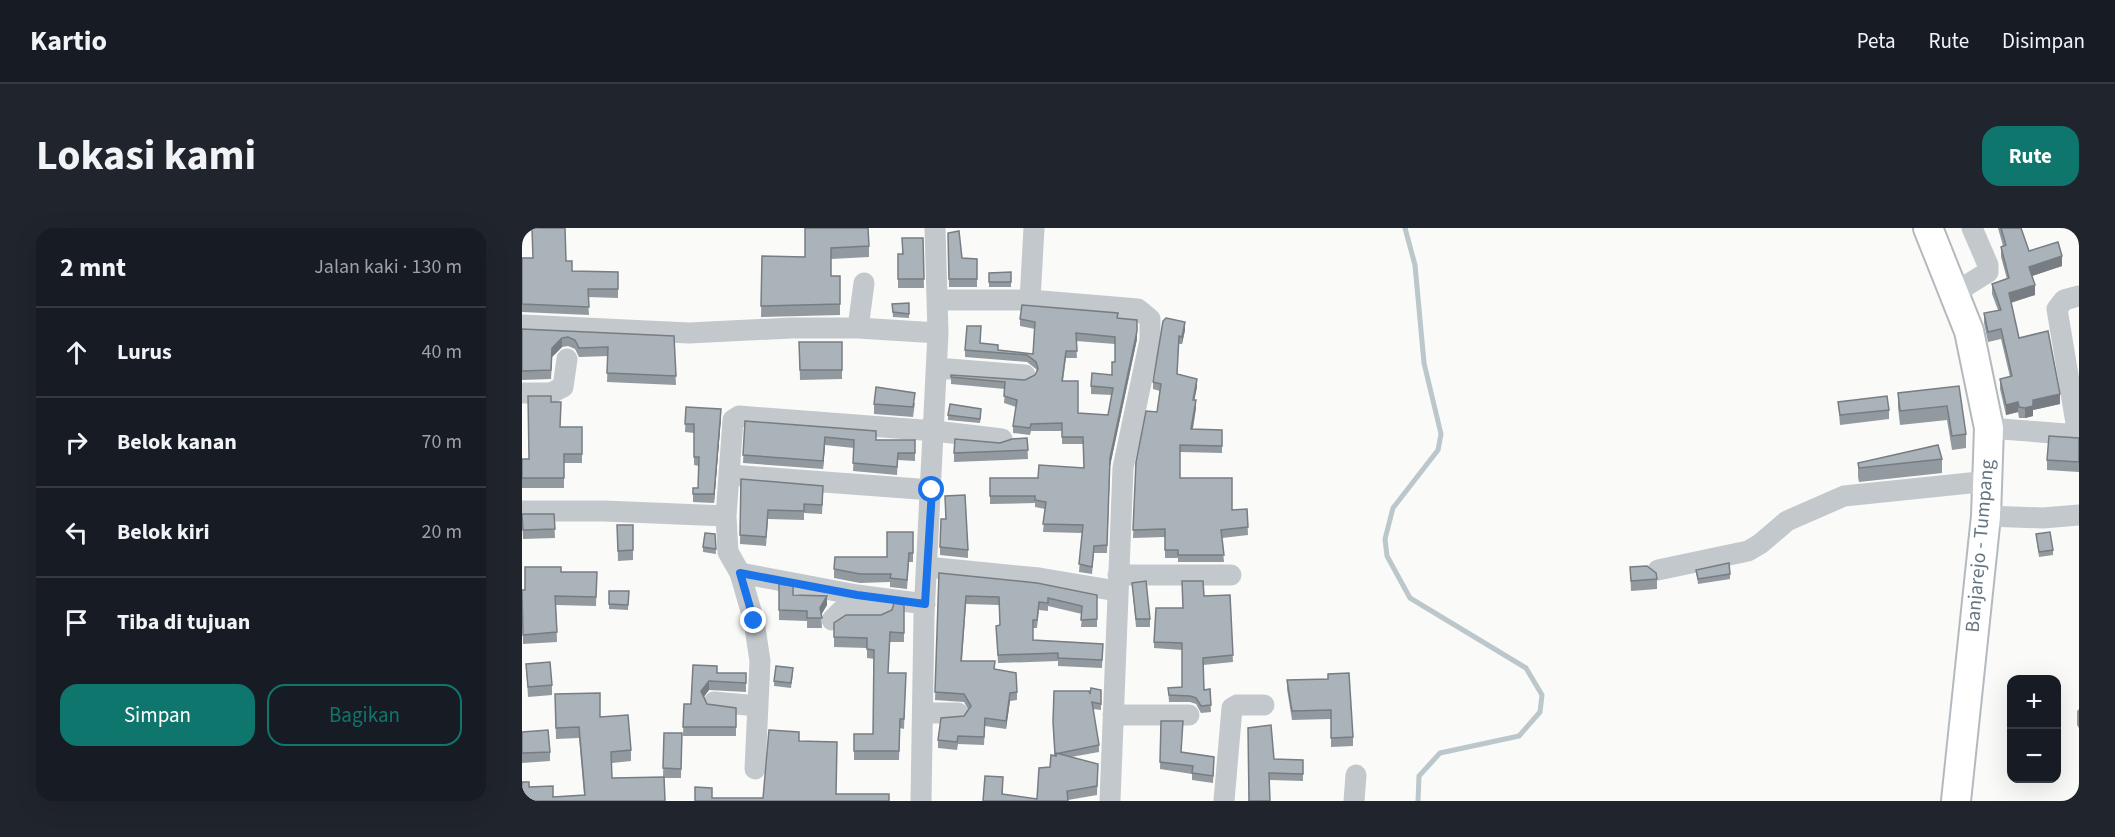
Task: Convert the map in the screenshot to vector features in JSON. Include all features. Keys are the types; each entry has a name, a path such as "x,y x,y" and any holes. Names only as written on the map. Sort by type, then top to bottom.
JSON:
{"main road":[{"name":"Banjarejo - Tumpang","path":"1928,228 1956,292 1973,345 1989,428 1989,481 1986,516 1956,801"}],"street":[{"path":"921,801 924,610 935,431 938,333 935,228"},
{"path":"1030,300 1034,228"},
{"path":"1956,292 1988,272 1988,265 1972,228"},
{"path":"858,328 864,283"},
{"path":"1989,428 2078,435 2057,309 2064,300 2079,296"},
{"path":"937,300 1030,300 1138,309 1150,319 1150,340 1123,468 1110,801"},
{"path":"522,325 689,333 858,328 938,333"},
{"path":"522,393 557,391 563,387 567,359"},
{"path":"937,368 1025,375"},
{"path":"755,769 758,639 740,573 728,552 726,516 732,424 735,418 739,416 935,431 1002,439"},
{"path":"730,475 932,490"},
{"path":"1658,570 1748,551 1765,541 1787,521 1844,496 1989,481"},
{"path":"522,511 604,511 726,516"},
{"path":"1986,516 2079,515"},
{"path":"927,567 1117,583 1231,575"},
{"path":"740,573 924,610"},
{"path":"832,620 842,611 854,609 924,610"},
{"path":"714,702 758,706"},
{"path":"1224,801 1232,708 1237,705 1264,705"},
{"path":"923,713 958,713"},
{"path":"1113,715 1189,715"},
{"path":"1354,801 1356,775"}],"building":[{"path":"532,228 565,228 566,261 572,261 572,271 618,272 618,289 588,289 589,307 522,304 522,258 533,258"},
{"path":"805,228 868,228 869,246 831,248 831,276 840,276 840,304 761,306 762,256 805,257"},
{"path":"2001,228 2021,228 2029,251 2058,242 2062,256 2029,267 2035,285 2009,293 2019,338 2048,331 2060,394 2033,400 2033,406 2025,408 2019,407 2018,402 2006,405 2000,379 2012,376 2001,329 1988,332 1984,313 2001,310 1992,284 2009,278 2001,247 2006,245"},
{"path":"959,231 962,258 977,259 977,279 949,279 948,233"},
{"path":"902,238 923,238 924,279 898,279 898,254 903,254"},
{"path":"1011,272 1011,282 989,282 989,273"},
{"path":"909,303 909,314 893,312 892,304"},
{"path":"1022,305 1118,313 1117,318 1137,320 1137,331 1110,458 1107,545 1094,546 1092,567 1079,564 1083,525 1043,524 1046,502 1035,500 1035,496 990,496 990,478 1038,478 1039,465 1084,468 1083,437 1062,437 1062,423 1031,424 1030,428 1013,426 1017,400 1004,396 1005,382 951,377 951,375 1025,380 1035,375 1038,369 1036,362 1027,355 965,350 967,326 981,326 980,343 998,345 998,350 1033,354 1035,322 1020,319","holes":["1076,333 1115,337 1115,362 1112,362 1112,375 1092,373 1091,386 1113,388 1108,415 1078,413 1078,381 1062,381 1066,351 1077,351"]},
{"path":"1166,318 1185,322 1182,337 1179,336 1177,374 1197,379 1191,429 1222,430 1222,446 1180,445 1180,478 1232,478 1232,510 1247,509 1248,527 1221,530 1224,555 1178,555 1178,550 1165,550 1165,529 1133,530 1136,462 1146,411 1157,412 1161,384 1153,382 1163,321"},
{"path":"522,329 674,336 676,376 607,373 608,347 579,348 575,340 568,337 562,338 552,348 551,370 522,371"},
{"path":"799,342 842,342 842,370 800,370"},
{"path":"1959,386 1966,434 1952,436 1947,406 1900,411 1898,393"},
{"path":"876,387 915,393 913,407 874,404"},
{"path":"528,396 551,396 551,402 561,402 560,427 582,427 582,454 564,454 564,478 522,478 522,459 529,459"},
{"path":"1887,396 1889,410 1840,415 1838,402"},
{"path":"950,404 981,409 980,419 948,415"},
{"path":"686,407 721,409 714,494 693,494 693,488 698,488 699,457 694,457 694,424 685,424"},
{"path":"745,421 876,431 876,440 915,440 915,453 898,453 897,467 853,463 854,440 825,437 823,461 743,455"},
{"path":"2049,436 2079,438 2079,462 2047,460"},
{"path":"1027,438 1028,450 954,453 955,439 1000,443"},
{"path":"1938,445 1942,459 1859,468 1858,463"},
{"path":"741,479 823,486 822,505 804,504 804,511 768,510 766,537 740,535"},
{"path":"965,495 968,550 940,547 941,519 946,519 945,496"},
{"path":"522,514 554,514 555,529 523,530"},
{"path":"617,525 633,525 633,550 618,551"},
{"path":"887,532 913,532 913,553 909,553 907,580 890,578 891,574 860,574 834,569 835,557 887,557"},
{"path":"2050,532 2053,550 2039,552 2036,534"},
{"path":"705,533 715,534 716,549 703,547"},
{"path":"1729,563 1730,574 1698,579 1696,570"},
{"path":"1647,566 1656,573 1657,579 1631,581 1630,567"},
{"path":"525,567 561,567 561,572 597,572 596,597 555,596 557,632 523,635 522,590 525,590"},
{"path":"939,573 1037,583 1097,595 1097,619 1081,620 1082,606 1048,598 1048,603 1039,602 1037,620 1033,620 1033,640 1103,644 1102,660 1058,658 1058,653 998,655 996,626 1000,625 999,597 966,596 961,661 995,661 994,669 1016,673 1017,692 1010,693 1006,721 985,718 984,737 958,736 957,742 938,740 941,718 964,716 971,706 964,694 935,692"},
{"path":"1146,581 1150,619 1136,619 1132,583"},
{"path":"1182,581 1203,581 1204,596 1230,595 1233,655 1203,658 1204,690 1210,689 1211,705 1201,706 1196,698 1190,696 1169,695 1168,688 1182,687 1182,643 1154,642 1156,608 1183,608"},
{"path":"779,584 793,586 793,595 827,596 820,608 822,618 807,618 807,611 779,610"},
{"path":"609,591 629,591 628,605 609,604"},
{"path":"894,603 904,605 904,633 890,632 888,673 906,673 904,719 900,719 899,751 854,751 854,734 873,734 874,650 867,649 867,638 834,637 834,623 846,615 881,615 892,610"},
{"path":"550,662 552,685 528,687 526,664"},
{"path":"693,665 717,666 717,673 746,673 746,683 709,681 701,691 707,704 736,708 736,727 683,727 684,704 691,704"},
{"path":"776,666 793,668 791,683 774,681"},
{"path":"1349,673 1353,737 1331,738 1331,710 1292,711 1287,680 1328,679 1328,674"},
{"path":"1091,688 1101,690 1101,704 1092,702 1099,745 1055,754 1054,691 1089,691 1090,694"},
{"path":"600,693 600,717 628,715 631,750 611,752 612,778 664,777 665,801 522,801 522,782 529,782 529,787 553,786 553,797 585,795 579,727 556,728 555,694"},
{"path":"1161,721 1183,721 1181,752 1214,757 1213,776 1192,773 1193,766 1160,762"},
{"path":"1271,725 1274,759 1303,760 1303,774 1269,773 1270,801 1249,801 1248,728"},
{"path":"548,730 550,752 522,753 522,732"},
{"path":"769,730 799,732 799,741 837,742 836,794 889,794 889,801 695,801 695,787 712,788 712,798 763,798"},
{"path":"664,733 682,733 681,769 663,768"},
{"path":"1056,753 1098,764 1097,786 1067,791 1068,801 983,801 985,776 1003,777 1002,794 1037,799 1039,768 1050,767 1051,755 1056,756"}],"waterway":[{"path":"1405,228 1415,265 1424,363 1441,434 1438,450 1393,508 1385,539 1387,556 1410,598 1526,668 1542,695 1540,712 1519,736 1440,753 1419,776 1418,801"}],"route":[{"path":"754,621 740,573 857,595 925,604 932,490"}]}
